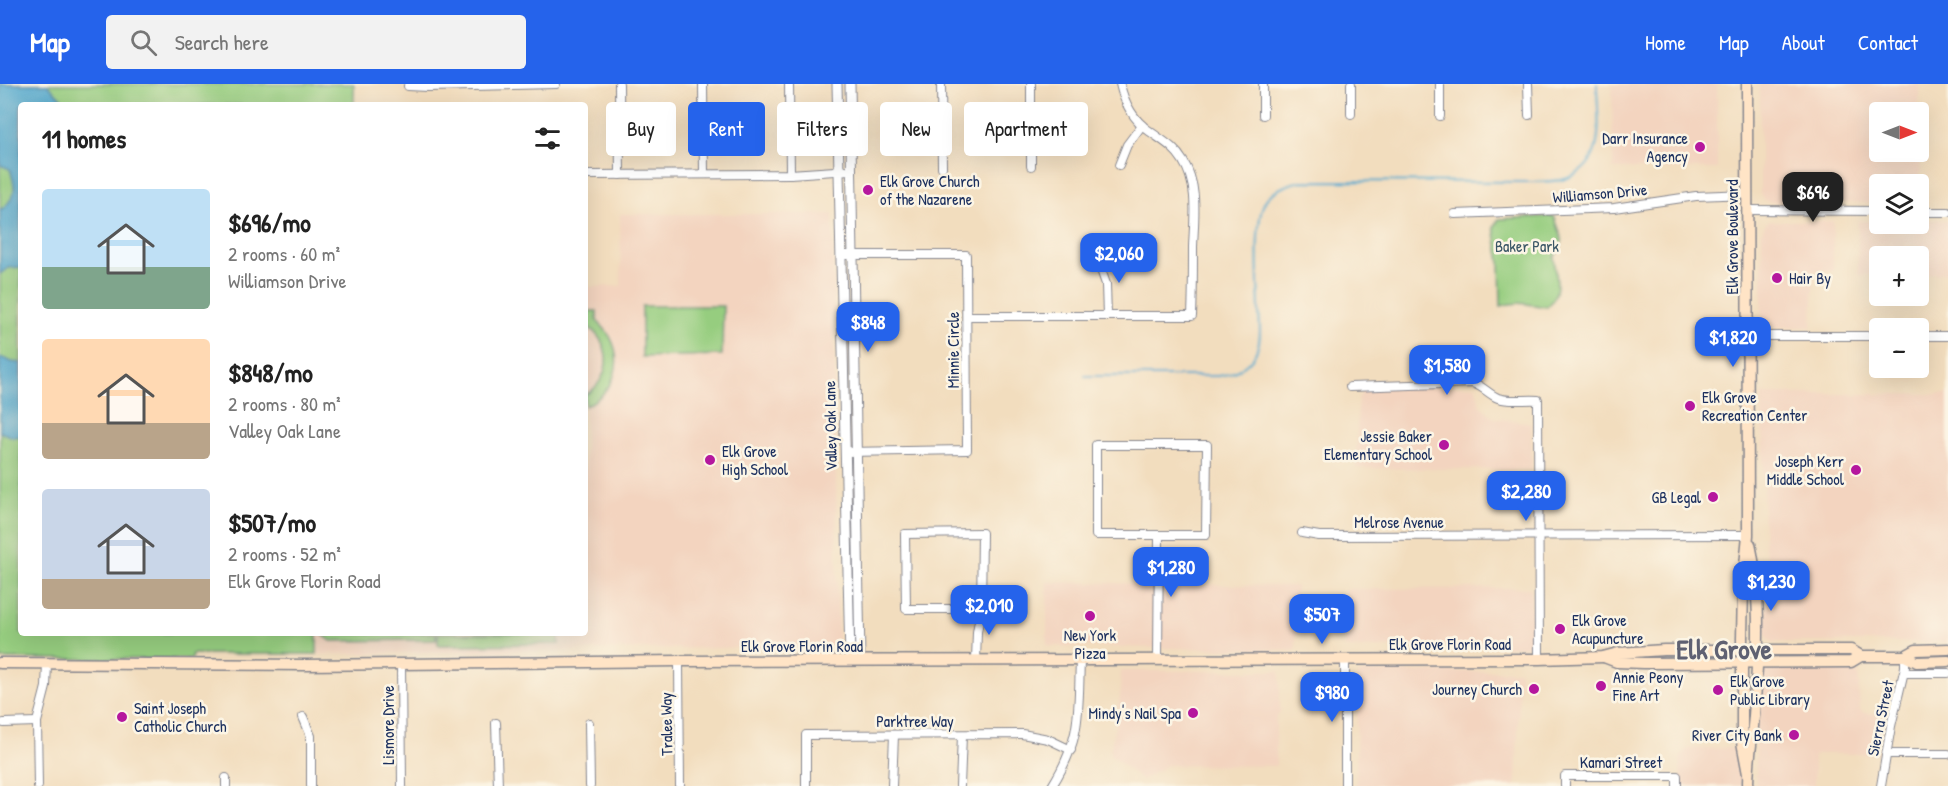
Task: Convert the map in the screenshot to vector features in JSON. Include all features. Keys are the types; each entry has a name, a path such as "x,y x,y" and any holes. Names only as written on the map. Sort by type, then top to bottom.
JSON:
{"main road":[{"name":"Elk Grove Boulevard","path":"1747,84 1748,535 1743,586 1742,742 1748,780"},
{"name":"Elk Grove Boulevard","path":"1748,535 1756,573 1756,662 1748,780"},
{"name":"Elk Grove Florin Road","path":"1905,656 1916,650 1948,649"},
{"name":"Elk Grove Florin Road","path":"0,663 1539,659 1604,657 1618,653 1664,650 1851,650 1861,656"},
{"name":"Elk Grove Florin Road","path":"1604,657 1617,662 1644,663 1851,662 1861,656 1905,656 1917,662 1948,661"}],"street":[{"path":"408,86 556,84"},
{"path":"619,84 620,175"},
{"path":"703,84 704,174"},
{"path":"789,84 790,174"},
{"name":"Valley Oak Lane","path":"837,84 841,255 851,452"},
{"name":"Valley Oak Lane","path":"849,84 853,255 851,452 855,660"},
{"path":"942,84 942,167"},
{"path":"1030,84 1031,166"},
{"path":"967,316 1192,316 1194,200 1192,182 1177,152 1142,125 1128,107 1120,84"},
{"path":"1263,84 1263,115"},
{"path":"1351,84 1352,114"},
{"path":"1440,84 1440,116"},
{"path":"1528,84 1529,115"},
{"path":"1119,165 1127,145 1142,125"},
{"path":"588,175 790,174 850,170"},
{"name":"Williamson Drive","path":"1455,214 1614,208 1696,196 1748,194"},
{"path":"1747,210 1869,211"},
{"path":"1929,212 1948,212"},
{"name":"Minnie Circle","path":"841,255 966,255 967,450 851,452"},
{"path":"1098,261 1106,284 1107,316"},
{"path":"1748,336 1869,336"},
{"path":"1929,336 1948,336"},
{"path":"1350,387 1472,383 1503,399 1538,400 1539,659"},
{"path":"1096,445 1207,445 1206,535 1159,536 1096,536 1096,445"},
{"path":"976,660 981,609 982,533 905,534 906,609 981,609"},
{"name":"Melrose Avenue","path":"1302,533 1318,536 1748,535"},
{"path":"1158,660 1159,536"},
{"name":"Sierra Street","path":"1881,786 1891,726 1904,673 1905,656"},
{"path":"1345,659 1345,786"},
{"path":"1052,786 1071,750 1080,710 1080,660"},
{"name":"Tralee Way","path":"679,661 680,786"},
{"name":"Lismore Drive","path":"401,663 402,786"},
{"path":"38,786 37,722 46,687 47,664"},
{"path":"1904,673 1948,673"},
{"path":"303,717 311,736 311,786"},
{"path":"4,723 37,722"},
{"path":"496,723 498,786"},
{"path":"589,723 590,786"},
{"name":"Parktree Way","path":"806,786 806,735 1032,735 1048,739 1071,750"},
{"path":"892,786 894,735"},
{"path":"960,786 962,735"},
{"path":"1887,754 1948,754"},
{"name":"Kamari Street","path":"1566,786 1565,776 1677,776 1677,786"}],"shaded area":[{"path":"1612,84 1717,84 1717,169 1613,169"},
{"path":"1760,84 1919,84 1919,102 1869,102 1869,162 1920,162 1921,174 1869,174 1869,203 1769,202 1761,197"},
{"name":"Elk Grove High School","path":"620,214 833,214 838,646 317,654 317,636 588,636 588,287 621,286"},
{"path":"1948,220 1948,273 1929,274 1929,246 1869,246 1869,275 1858,275 1858,221 1869,221 1869,234 1929,234 1929,221"},
{"path":"1770,221 1833,221 1833,270 1814,271 1812,327 1767,327 1762,321 1762,231 1765,224"},
{"name":"Jessie Baker Elementary School","path":"1476,386 1480,405 1494,418 1531,423 1532,470 1356,468 1358,400 1364,388"},
{"name":"Joseph Kerr Middle School","path":"1762,394 1948,394 1948,642 1772,642 1768,638 1765,632 1768,561 1764,545"},
{"path":"1047,582 1296,586 1296,650 1047,646"},
{"path":"1531,588 1532,642 1526,647 1345,648 1345,589"},
{"path":"1770,666 1858,666 1860,710 1864,713 1883,716 1877,754 1817,754 1814,757 1814,786 1756,786 1756,732 1762,670"},
{"path":"1121,671 1280,671 1280,713 1276,718 1276,766 1167,765 1142,780 1110,754 1120,696"},
{"path":"1520,671 1516,786 1356,786 1357,679 1359,674 1365,672"},
{"path":"1734,748 1739,754 1742,786 1681,786 1680,759 1687,749"}],"green space":[{"path":"0,84 354,84 354,102 18,102 18,636 317,636 317,654 192,654 192,659 0,659"},
{"name":"Baker Park","path":"1554,216 1561,242 1554,257 1557,284 1552,302 1547,307 1519,303 1501,306 1500,262 1494,227 1499,219"},
{"path":"642,306 723,306 722,355 642,357"},
{"path":"588,311 597,311 597,321 607,331 613,343 616,367 607,389 588,404 588,393 601,380 606,360 601,340 588,327"},
{"path":"324,636 436,636 436,640 331,641"},
{"path":"438,636 559,636 559,644 438,645"}],"water":[{"path":"0,84 47,84 61,98 63,102 18,102 18,267 8,268 0,274 0,209 4,208 11,198 14,186 10,169 0,165"},
{"path":"0,357 18,363 18,436 0,432"}],"waterway":[{"path":"1085,376 1218,376 1238,370 1247,364 1257,351 1260,329 1258,234 1263,206 1271,194 1301,181 1532,182 1565,179 1579,172 1589,163 1594,152 1598,139 1597,84"}],"place":[{"name":"Darr Insurance Agency","path":"1700,147"},
{"name":"Elk Grove Church of the Nazarene","path":"868,190"},
{"name":"Hair By","path":"1777,278"},
{"name":"Elk Grove Recreation Center","path":"1690,406"},
{"name":"Jessie Baker Elementary School","path":"1444,445"},
{"name":"Elk Grove High School","path":"710,460"},
{"name":"Joseph Kerr Middle School","path":"1856,470"},
{"name":"GB Legal","path":"1713,497"},
{"name":"New York Pizza","path":"1090,616"},
{"name":"Elk Grove Acupuncture","path":"1560,629"},
{"name":"Annie Peony Fine Art","path":"1601,686"},
{"name":"Journey Church","path":"1534,689"},
{"name":"Elk Grove Public Library","path":"1718,690"},
{"name":"Mindy's Nail Spa","path":"1193,713"},
{"name":"Saint Joseph Catholic Church","path":"122,717"},
{"name":"River City Bank","path":"1794,735"}],"district":[{"name":"Elk Grove","path":"1724,649"}]}
